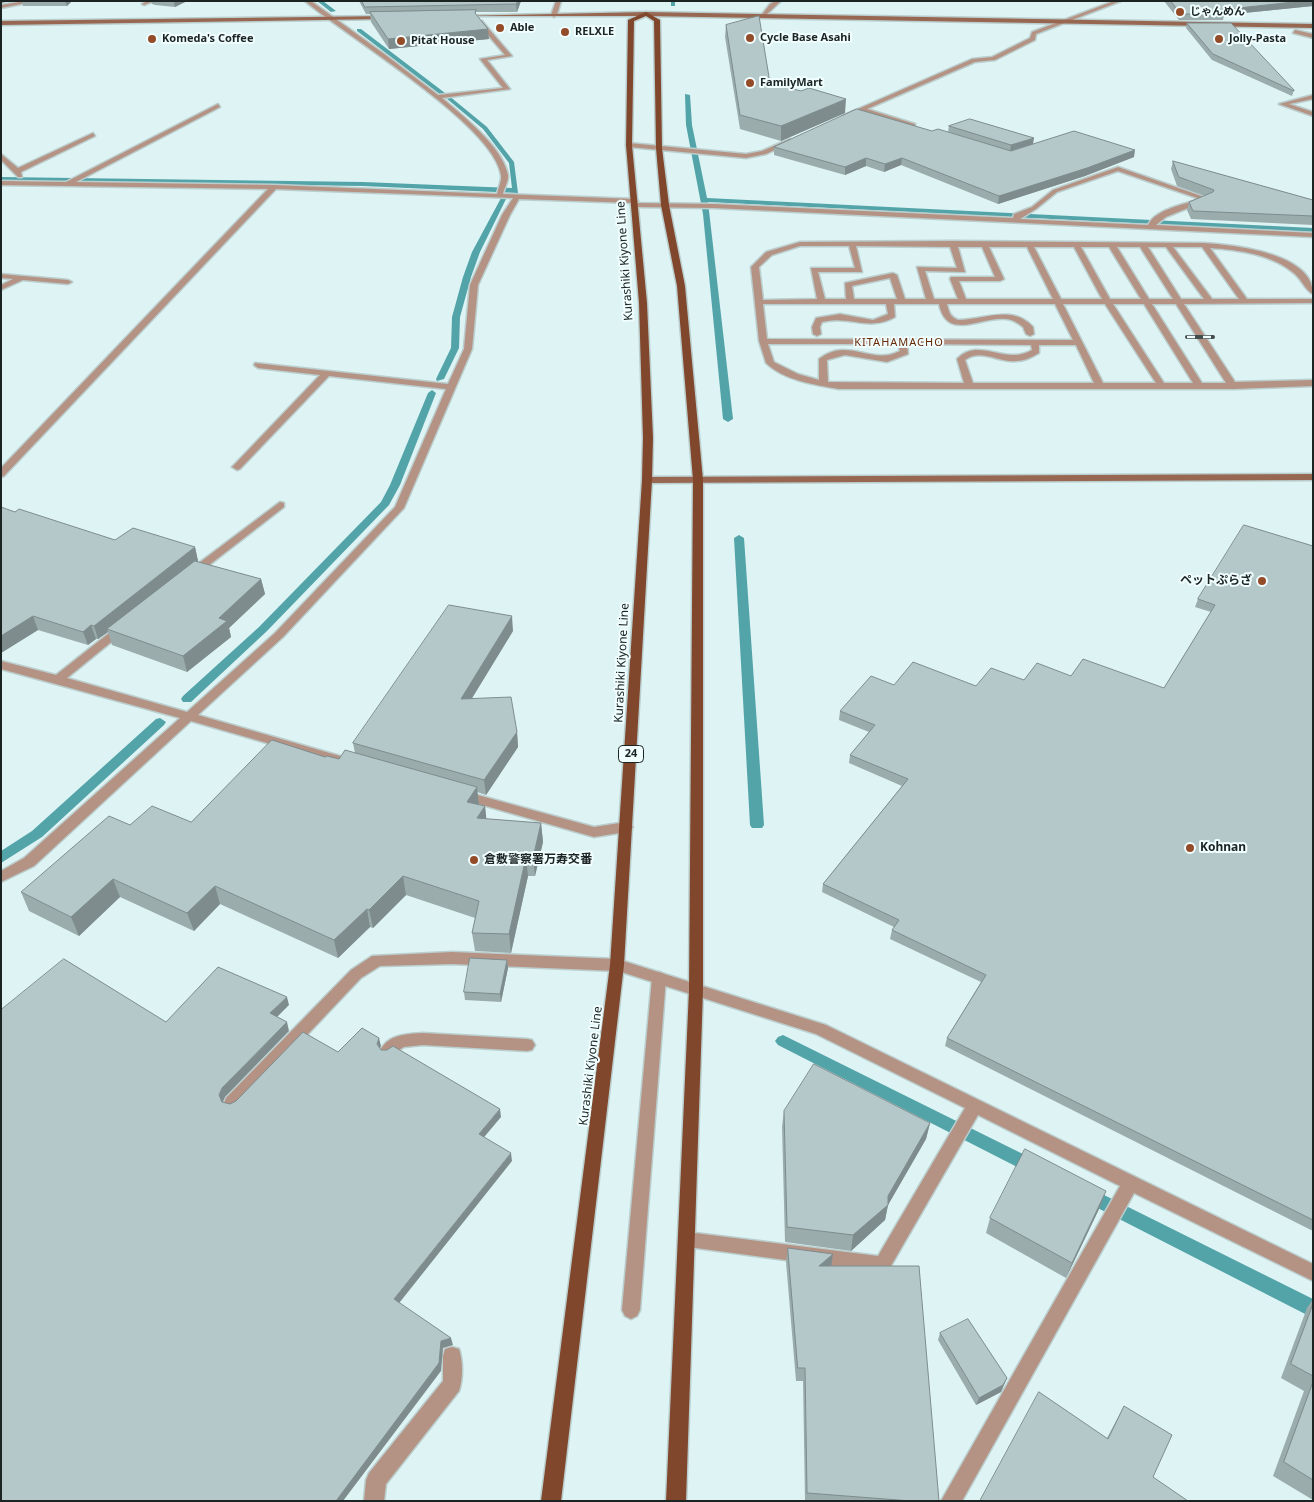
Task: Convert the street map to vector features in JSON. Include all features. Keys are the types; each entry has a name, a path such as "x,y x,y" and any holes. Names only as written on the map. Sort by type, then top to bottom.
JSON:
{"main road":[{"path":"631,20 650,13 659,148 665,205 681,286 698,480 696,990 676,1501"},
{"name":"Kurashiki Kiyone Line","path":"551,1501 617,964 647,480 648,438 643,303 629,145 631,20"}],"street":[{"path":"1,6 34,1"},
{"path":"144,4 152,1"},
{"path":"307,1 435,96 478,134 501,163 505,176 500,191"},
{"path":"554,15 558,1"},
{"path":"762,16 772,5 779,1"},
{"path":"834,121 974,60 993,59 1033,39 1034,33 1119,1"},
{"path":"650,13 1313,34"},
{"path":"457,16 650,13 1313,26"},
{"path":"1,23 389,17"},
{"path":"461,22 631,20"},
{"path":"435,96 507,89 483,59 509,56 480,22"},
{"path":"1,28 386,23"},
{"path":"1313,96 1282,104 1313,114"},
{"path":"70,183 218,106"},
{"path":"861,109 917,126"},
{"path":"1,183 18,178 93,135"},
{"path":"629,145 746,156 764,153 799,137"},
{"path":"1,156 18,178 70,183 500,191 518,195 665,205 1016,218 1313,235"},
{"path":"1016,218 1034,208 1055,191 1118,169 1207,199 1163,215 1152,225"},
{"path":"1,474 274,187"},
{"path":"1,877 29,862 279,635 398,508 417,470 450,387 468,349 474,285 506,215 518,195"},
{"path":"1313,292 1300,274 1284,263 1236,247 1204,244 800,244 776,249 762,257 754,267 763,337 770,363 787,374 824,384 1100,386 1313,384"},
{"path":"822,302 814,270 859,270 852,244"},
{"path":"931,302 920,269 962,270 953,244"},
{"path":"963,301 954,279 1000,279 984,244"},
{"path":"1029,244 1076,334 1100,386"},
{"path":"1076,244 1108,302 1160,386"},
{"path":"1111,244 1199,386"},
{"path":"1142,244 1233,386"},
{"path":"1167,244 1210,302"},
{"path":"1204,244 1245,301"},
{"path":"850,302 848,285 893,275 902,301"},
{"path":"1,276 68,282"},
{"path":"1,288 22,278"},
{"path":"758,302 1210,302 1313,300"},
{"path":"942,301 943,312 948,318 960,322 976,323 989,318 1005,316 1021,321 1029,327 1036,351 1028,358 1014,361 974,352 965,354 961,359 969,385"},
{"path":"817,334 816,327 819,320 844,317 868,323 884,321 892,315 890,302"},
{"path":"763,337 817,334 1032,338 1080,343"},
{"path":"763,337 902,342 1032,338 1076,334"},
{"path":"824,384 823,359 846,352 869,359 896,358 905,352 902,342"},
{"path":"258,365 450,387"},
{"path":"237,467 327,373"},
{"path":"647,480 1313,477"},
{"path":"180,583 280,505"},
{"path":"58,679 134,619"},
{"path":"1,665 58,679 360,766"},
{"path":"454,793 594,832 626,828"},
{"path":"232,1103 356,974 377,960 452,958 617,964 821,1029 1313,1273"},
{"path":"632,1310 660,978"},
{"path":"388,1050 401,1041 423,1039 527,1045"},
{"path":"686,1240 882,1266 975,1106"},
{"path":"951,1501 1131,1183"},
{"path":"374,1501 376,1480 452,1384 452,1356"}],"building":[{"path":"362,1 518,1 516,4 365,7"},
{"path":"1171,1 1303,1 1220,10 1224,14 1181,14"},
{"path":"476,10 475,13 488,29 388,39 370,12"},
{"path":"759,16 770,83 801,91 809,88 846,99 781,126 740,115 726,25"},
{"path":"1187,23 1231,23 1294,91 1213,54"},
{"path":"857,109 932,131 938,129 1011,151 1074,131 1135,150 1087,168 999,196 902,158 885,164 866,158 845,167 774,147"},
{"path":"970,119 1034,138 1011,145 949,126"},
{"path":"1173,161 1313,200 1313,216 1193,211 1189,202 1214,190 1179,177"},
{"path":"1,507 15,512 19,509 115,540 133,528 195,547 94,626 91,625 83,632 33,616 1,636"},
{"name":"Kohnan","path":"1244,525 1313,546 1313,1220 947,1038 986,975 892,930 899,920 823,884 908,779 850,755 875,725 840,711 871,676 894,685 913,662 976,686 991,668 1024,680 1037,663 1071,676 1083,659 1164,688 1215,605 1198,599"},
{"path":"195,561 261,579 219,618 227,621 183,656 107,629"},
{"path":"449,605 512,616 461,699 511,697 517,732 484,780 353,743"},
{"path":"272,740 325,757 339,759 345,750 477,787 467,802 485,806 477,818 541,823 533,858 526,857 509,934 472,933 479,901 403,876 369,910 367,909 334,940 215,886 187,913 113,879 71,917 21,892 109,816 130,825 152,806 191,822"},
{"path":"470,958 507,960 500,994 464,992"},
{"path":"64,959 166,1022 218,967 287,997 270,1013 287,1022 222,1088 219,1095 222,1102 230,1104 236,1101 303,1032 338,1052 362,1028 379,1038 377,1044 381,1050 387,1050 393,1046 500,1109 479,1134 511,1153 394,1299 451,1338 441,1341 439,1363 336,1501 1,1501 1,1010"},
{"path":"814,1064 930,1123 888,1196 888,1205 853,1235 787,1227 784,1111"},
{"path":"1025,1149 1106,1191 1072,1263 990,1218"},
{"path":"788,1248 833,1254 819,1266 919,1266 939,1501 911,1501 807,1493 805,1368 798,1368"},
{"path":"1313,1304 1313,1376 1291,1364"},
{"path":"968,1319 1007,1378 1003,1385 979,1398 940,1333"},
{"path":"1313,1382 1313,1480 1284,1462"},
{"path":"1039,1392 1108,1439 1124,1406 1172,1435 1153,1477 1188,1501 980,1501"}],"waterway":[{"path":"319,1 333,11"},
{"path":"359,30 443,94"},
{"path":"687,95 689,125 704,200"},
{"path":"448,97 485,128 512,163 516,192"},
{"path":"1,179 363,184 515,190"},
{"path":"440,379 455,348 456,317 467,277 476,252 503,199"},
{"path":"704,200 1313,230"},
{"path":"704,200 728,419"},
{"path":"187,699 263,629 385,503 395,485 432,393"},
{"path":"739,538 757,825"},
{"path":"1,858 37,834 160,722"},
{"path":"783,1041 1035,1168"},
{"path":"1086,1194 1313,1309"}],"railway":[{"path":"1187,337 1213,337"}],"place":[{"name":"じゃんめん","path":"1180,12"},
{"name":"Able","path":"500,28"},
{"name":"RELXLE","path":"565,32"},
{"name":"Cycle Base Asahi","path":"750,38"},
{"name":"Komeda's Coffee","path":"152,39"},
{"name":"Jolly-Pasta","path":"1219,39"},
{"name":"Pitat House","path":"401,41"},
{"name":"FamilyMart","path":"750,83"},
{"name":"ペットぷらざ","path":"1262,581"},
{"name":"Kohnan","path":"1190,848"},
{"name":"倉敷警察署万寿交番","path":"474,860"}],"district":[{"name":"KITAHAMACHO","path":"899,343"}]}
